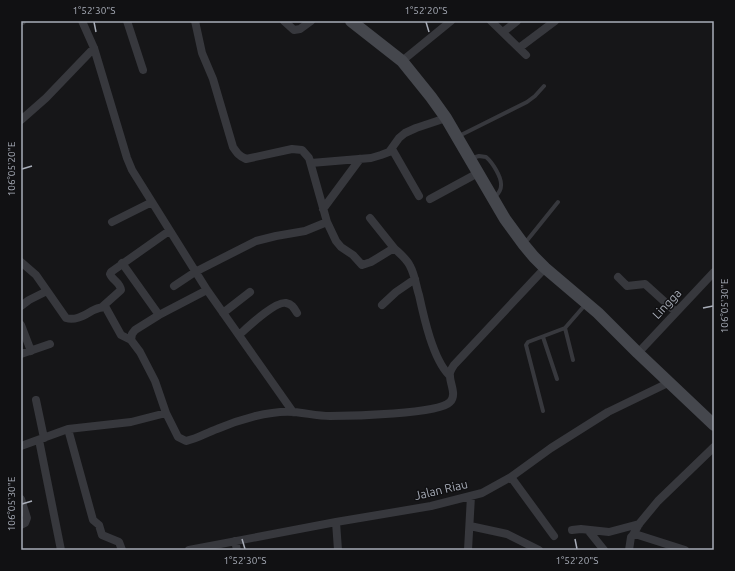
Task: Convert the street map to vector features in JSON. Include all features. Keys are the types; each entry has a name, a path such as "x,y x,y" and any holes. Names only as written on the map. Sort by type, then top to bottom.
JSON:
{"main road":[{"path":"351,21 402,61 446,118 505,219 524,245 545,268 587,303 714,425"}],"street":[{"path":"82,21 94,48 127,158 132,170 195,272 292,412"},
{"path":"127,21 143,70"},
{"path":"195,21 202,53 213,79 233,147 237,153 246,159 295,148 304,152 311,163 327,222 338,245 362,265 366,265 394,248"},
{"path":"284,21 292,29 296,30 310,21"},
{"path":"402,61 451,21"},
{"path":"491,21 526,55"},
{"path":"503,32 517,21"},
{"path":"519,48 555,21"},
{"path":"21,120 46,98 94,48"},
{"path":"311,163 376,157 389,152 405,133 446,118"},
{"path":"392,149 419,196"},
{"path":"323,209 360,159"},
{"path":"430,200 478,173"},
{"path":"112,222 152,202"},
{"path":"102,307 106,308 122,335 131,340 151,372 166,413 178,437 186,441 244,419 274,413 292,412 330,416 380,415 400,414 443,406 451,402 453,399 453,391 449,375 440,361 425,323 415,279 408,263 370,218"},
{"path":"174,286 195,272 256,241 304,231 327,222"},
{"path":"21,262 36,275 64,316 69,319 79,318 102,307 121,290 121,287 110,276 110,274 122,263 169,231"},
{"path":"122,263 159,315"},
{"path":"449,375 457,361 545,268"},
{"name":"Lingga","path":"638,353 714,272"},
{"path":"618,277 627,286 645,284 676,312"},
{"path":"382,305 396,292 415,279"},
{"path":"131,340 134,331 159,315 207,290"},
{"path":"21,306 47,291"},
{"path":"223,313 250,292"},
{"path":"239,335 258,318 279,304 286,303 291,305 297,313"},
{"path":"21,324 31,351"},
{"path":"21,354 50,344"},
{"name":"Jalan Riau","path":"189,550 212,548 235,541 430,506 471,496 490,489 511,477 587,424 608,412 670,382"},
{"path":"36,400 41,439 61,550"},
{"path":"21,446 68,429 131,422 166,413"},
{"path":"68,429 93,520 99,525 102,535 119,542 122,550"},
{"path":"629,550 629,541 639,524 665,494 714,447"},
{"path":"511,477 554,536"},
{"path":"468,550 471,496"},
{"path":"21,499 27,518 25,523 21,525"},
{"path":"336,522 338,550"},
{"path":"572,530 609,532 639,524"},
{"path":"470,526 507,534 539,550"},
{"path":"588,530 604,550"},
{"path":"633,535 638,535 684,550"},
{"path":"235,541 236,550"}],"lane":[{"path":"457,137 526,102 535,96 544,86"},
{"path":"470,158 483,156 488,159 492,165 501,183 501,188 494,199"},
{"path":"524,245 558,202"},
{"path":"543,411 526,346 528,342 565,328 587,303"},
{"path":"565,328 573,360"},
{"path":"543,337 557,379"}]}
